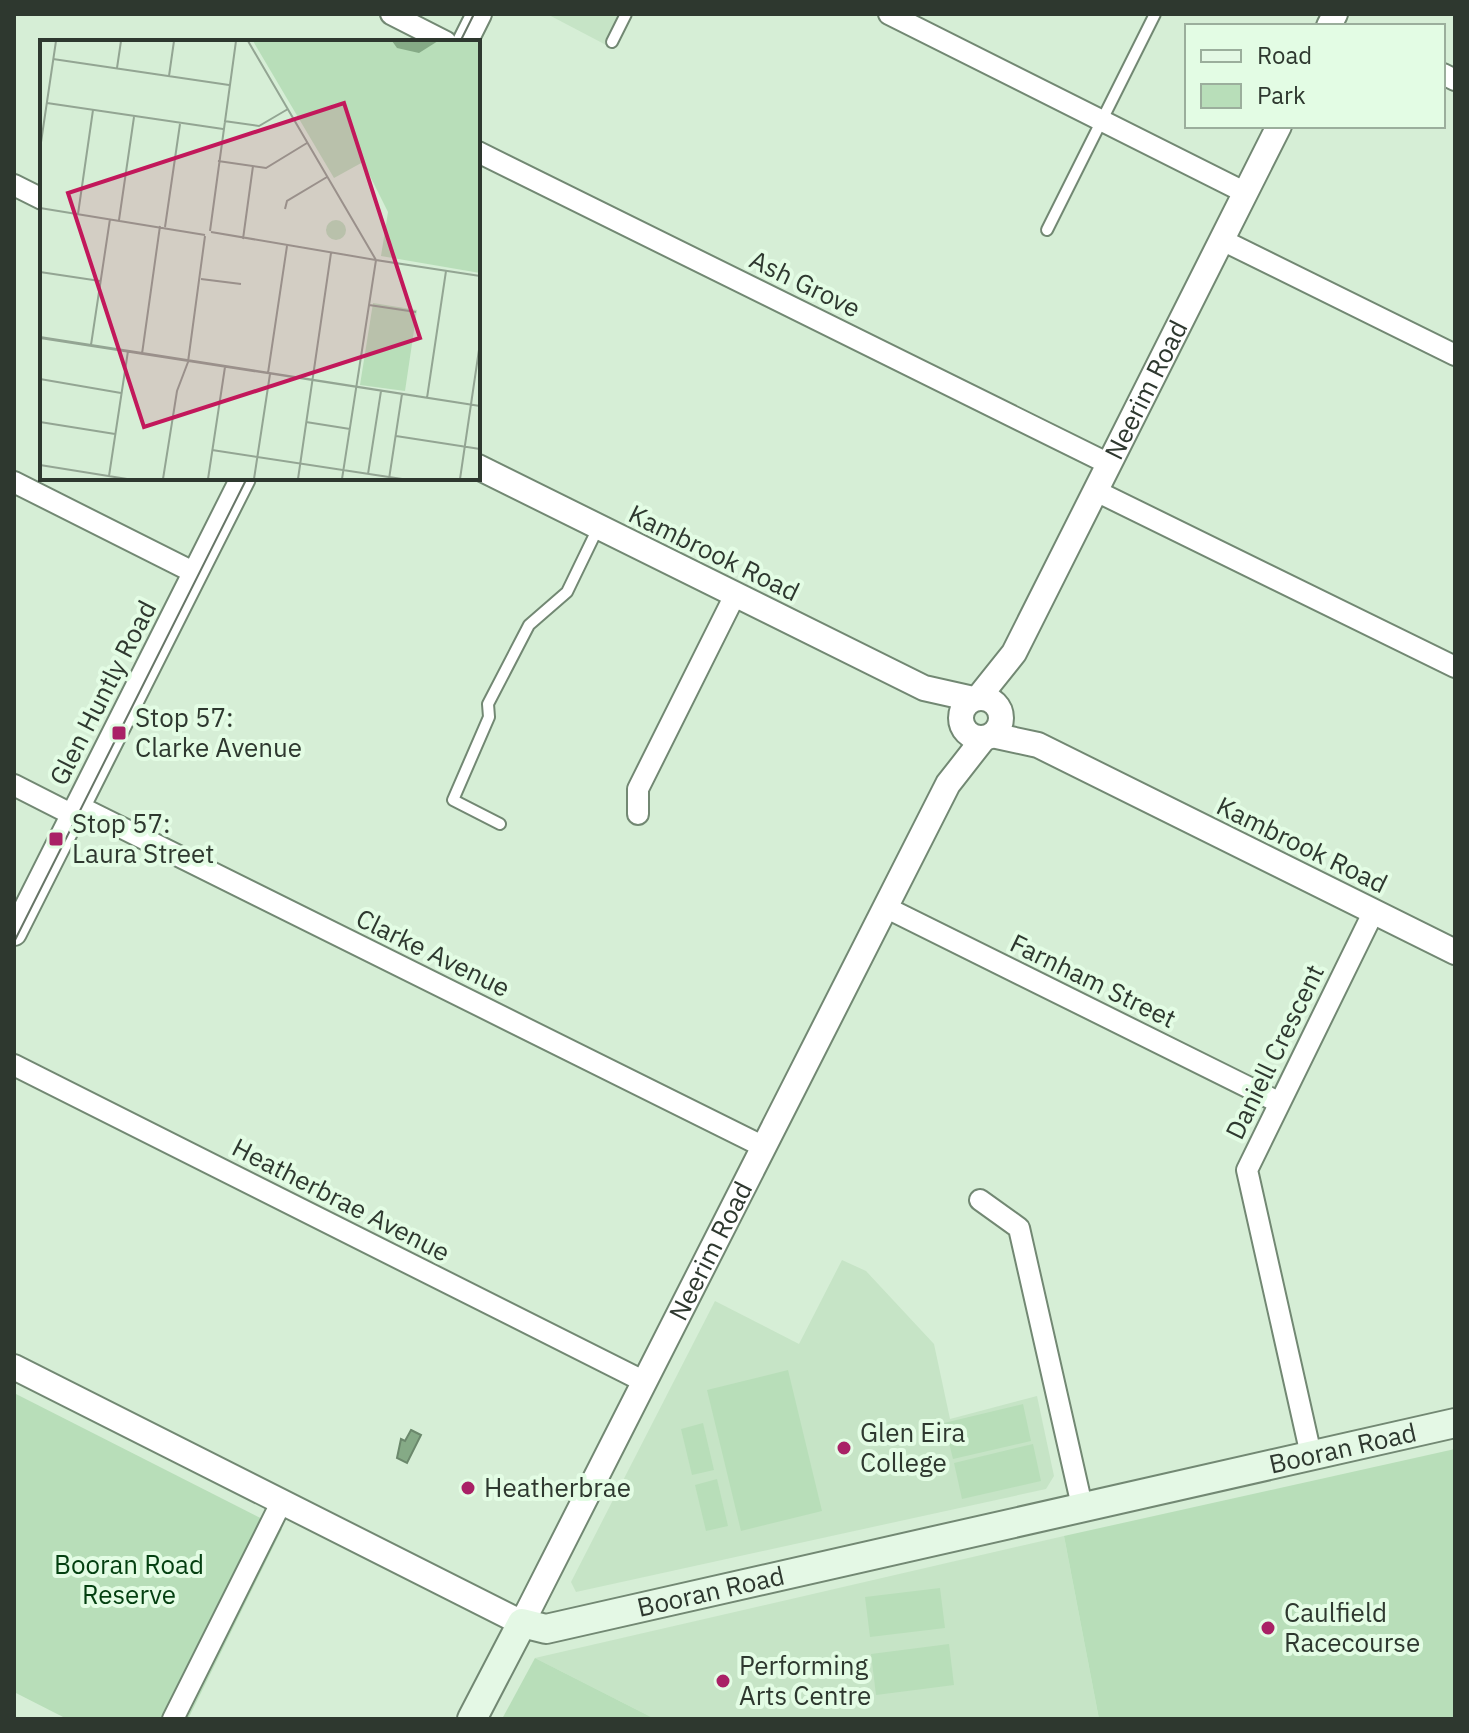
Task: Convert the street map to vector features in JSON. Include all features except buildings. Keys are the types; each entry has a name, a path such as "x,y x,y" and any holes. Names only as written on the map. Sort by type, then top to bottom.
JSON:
{"main road":[{"name":"Booran Road","path":"522,1623 549,1628 1455,1423"},
{"name":"Neerim Road","path":"472,1719 522,1623"}],"street":[{"path":"391,14 442,40"},
{"path":"466,40 479,14"},
{"path":"903,17 1101,122 1246,193"},
{"name":"Neerim Road","path":"522,1623 1278,128"},
{"name":"Ash Grove","path":"480,153 1109,464"},
{"path":"14,185 40,198"},
{"path":"1222,240 1455,355"},
{"name":"Kambrook Road","path":"480,468 1455,952"},
{"name":"Glen Huntly Road","path":"14,933 242,480"},
{"path":"14,482 195,573"},
{"path":"1096,491 1455,667"},
{"path":"638,814 638,789 735,595"},
{"name":"Clarke Avenue","path":"14,785 76,810 764,1147"},
{"name":"Farnham Street","path":"885,907 1278,1102"},
{"name":"Daniell Crescent","path":"1311,1455 1247,1170 1374,911"},
{"name":"Heatherbrae Avenue","path":"14,1065 645,1382"},
{"path":"980,1200 1019,1228 1082,1506"},
{"name":"Booran Road","path":"14,1367 522,1623"},
{"path":"173,1719 282,1501"}],"lane":[{"path":"612,42 626,14"},
{"path":"1047,230 1155,14"},
{"path":"500,824 453,800 489,717 488,704 529,625 567,592 599,527"}],"shaded area":[{"path":"547,14 624,14 608,46"},
{"name":"Glen Eira College","path":"842,1260 866,1271 934,1344 950,1419 1037,1396 1054,1476 1046,1489 576,1592 571,1582 715,1301 799,1344"},
{"path":"411,1430 421,1435 407,1463 397,1458 401,1439 405,1441"},
{"path":"1064,1536 1099,1719 655,1719 535,1658"}],"green space":[{"path":"788,1370 822,1511 741,1531 707,1390"},
{"name":"Booran Road Reserve","path":"14,1393 282,1529 188,1719 67,1719 14,1692"},
{"path":"1023,1404 1031,1441 953,1459 944,1423"},
{"path":"703,1423 714,1470 692,1475 681,1429"},
{"path":"1033,1444 1041,1481 962,1499 954,1463"},
{"name":"Caulfield Racecourse","path":"1455,1449 1455,1719 1099,1719 1064,1536"},
{"path":"717,1479 728,1526 706,1531 695,1485"},
{"path":"940,1588 945,1628 870,1637 865,1597"},
{"path":"949,1644 954,1685 876,1695 871,1654"},
{"path":"535,1658 655,1719 502,1719"}],"tram line":[{"path":"461,40 474,14"},
{"path":"14,942 246,480"}],"place":[{"name":"Stop 57: Clarke Avenue","path":"119,733"},
{"name":"Stop 57: Laura Street","path":"56,839"},
{"name":"Glen Eira College","path":"844,1448"},
{"name":"Heatherbrae","path":"468,1488"},
{"name":"Caulfield Racecourse","path":"1268,1628"},
{"name":"Performing Arts Centre","path":"723,1681"}]}
